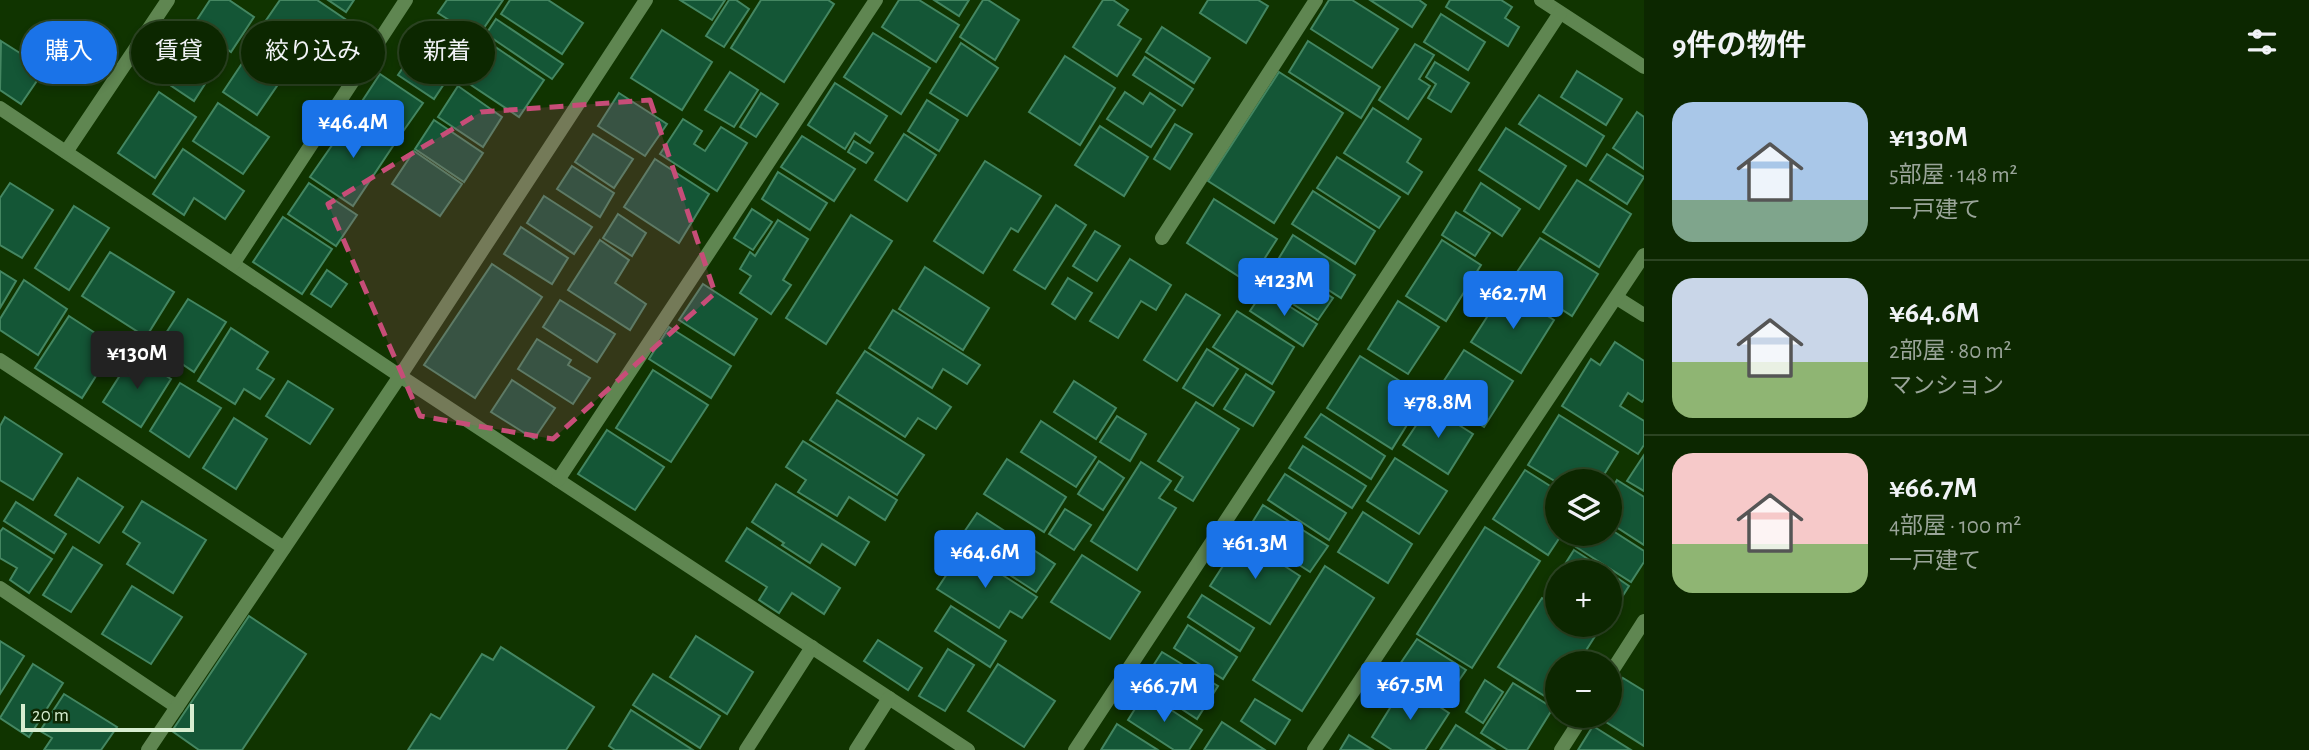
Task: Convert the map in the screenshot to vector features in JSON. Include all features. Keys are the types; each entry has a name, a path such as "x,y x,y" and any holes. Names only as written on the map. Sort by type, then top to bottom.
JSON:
{"street":[{"path":"66,152 168,0"},
{"path":"233,264 406,0"},
{"path":"148,750 400,376 646,0"},
{"path":"558,480 876,0"},
{"path":"1162,239 1316,0"},
{"path":"1541,0 1644,67"},
{"path":"1075,750 1560,13"},
{"path":"0,108 400,376 968,750"},
{"path":"1314,750 1644,255"},
{"path":"1617,298 1644,315"},
{"path":"0,360 284,548"},
{"path":"0,588 177,706"},
{"path":"1622,655 1644,621"},
{"path":"746,750 812,648"},
{"path":"856,750 889,698"},
{"path":"1560,750 1575,728"}],"highlighted area":[{"path":"650,100 715,293 553,439 420,416 328,204 481,112"}],"building":[{"path":"210,0 229,0 254,17 251,21 241,21 241,37 231,52 227,49 227,21 196,21"},
{"path":"280,0 317,0 348,21 266,21"},
{"path":"328,0 354,0 346,12"},
{"path":"447,0 503,0 489,21 450,21 438,13"},
{"path":"510,0 548,0 583,23 562,54 501,14"},
{"path":"680,0 725,0 712,20"},
{"path":"729,0 736,0 749,9 724,47 706,36"},
{"path":"761,0 828,0 834,4 784,82 731,48"},
{"path":"899,0 919,0 959,25 936,62 882,27"},
{"path":"934,0 969,0 959,16"},
{"path":"983,0 988,0 1019,20 995,60 960,37"},
{"path":"1103,0 1113,0 1128,10 1118,25 1141,39 1117,76 1073,47"},
{"path":"1208,0 1258,0 1268,6 1246,43 1200,13"},
{"path":"1329,0 1352,0 1398,29 1372,68 1311,29"},
{"path":"1370,0 1419,0 1426,5 1412,27"},
{"path":"1450,0 1501,0 1512,7 1505,18 1519,27 1508,46 1446,7"},
{"path":"1441,14 1485,42 1468,70 1424,42"},
{"path":"496,19 563,64 552,79 495,40"},
{"path":"1162,27 1210,58 1194,83 1146,52"},
{"path":"662,30 712,62 682,110 631,78"},
{"path":"873,33 930,68 901,114 844,77"},
{"path":"1,41 21,54 21,84 35,84 21,104 0,90"},
{"path":"1308,41 1380,87 1361,118 1289,72"},
{"path":"961,43 998,68 967,116 930,93"},
{"path":"1415,44 1434,55 1419,79 1430,86 1408,119 1379,100"},
{"path":"495,47 544,80 519,117 470,84 495,84"},
{"path":"1065,56 1115,88 1080,145 1029,112"},
{"path":"1145,57 1193,89 1182,106 1133,75"},
{"path":"1435,62 1469,83 1451,112 1428,98 1436,84 1426,77"},
{"path":"241,65 241,84 278,84 257,115 223,92"},
{"path":"1577,71 1622,99 1606,125 1561,97"},
{"path":"730,72 758,90 734,127 705,110"},
{"path":"1279,72 1343,113 1274,223 1208,181"},
{"path":"385,77 423,103 397,140 355,112 373,84 385,84"},
{"path":"835,83 887,116 870,143 855,133 845,149 808,125"},
{"path":"168,84 205,84 194,101"},
{"path":"412,84 444,84 434,99"},
{"path":"458,86 502,117 483,147 438,117"},
{"path":"159,92 196,117 155,178 118,153"},
{"path":"1125,92 1143,104 1150,93 1175,110 1151,147 1107,119"},
{"path":"619,93 667,124 645,156 598,126"},
{"path":"761,93 778,104 756,137 740,127"},
{"path":"1539,95 1604,136 1586,166 1519,124"},
{"path":"927,100 958,120 939,151 908,131"},
{"path":"218,103 269,137 243,174 193,141"},
{"path":"1373,108 1421,139 1407,162 1422,172 1408,194 1344,153"},
{"path":"1637,112 1644,117 1644,169 1613,148"},
{"path":"353,115 395,143 353,206 310,177"},
{"path":"683,119 702,131 694,144 705,151 721,127 747,143 717,191 660,154"},
{"path":"434,120 483,153 464,182 415,149"},
{"path":"1175,124 1192,134 1170,169 1154,159"},
{"path":"1100,126 1148,157 1124,196 1075,165"},
{"path":"1506,128 1566,166 1539,209 1479,170"},
{"path":"593,134 633,159 614,188 575,162"},
{"path":"904,134 936,155 907,201 875,180"},
{"path":"802,136 855,169 834,201 781,167"},
{"path":"854,141 873,153 866,163 848,152"},
{"path":"183,149 244,191 225,219 194,198 184,215 153,194"},
{"path":"414,151 462,184 440,216 392,184"},
{"path":"1607,154 1644,177 1627,204 1590,180"},
{"path":"1337,157 1400,197 1379,228 1317,188"},
{"path":"655,159 709,194 679,243 624,207"},
{"path":"985,161 1041,196 1018,232 1011,228 983,273 934,241"},
{"path":"572,166 614,193 600,217 557,189"},
{"path":"778,172 827,203 810,230 762,199"},
{"path":"1577,180 1631,214 1599,267 1543,232"},
{"path":"10,183 53,210 22,258 0,245 0,198"},
{"path":"309,183 357,215 336,246 288,214"},
{"path":"1481,183 1520,209 1502,236 1464,211"},
{"path":"1313,191 1375,231 1355,264 1292,224"},
{"path":"544,196 592,227 574,254 527,223"},
{"path":"1214,199 1277,239 1249,283 1187,243"},
{"path":"1056,205 1086,225 1045,289 1014,270"},
{"path":"74,206 109,228 69,290 35,268"},
{"path":"752,209 772,222 753,250 734,238"},
{"path":"1456,212 1490,233 1475,256 1442,235"},
{"path":"618,214 646,233 632,256 603,238"},
{"path":"851,215 892,241 826,344 786,318"},
{"path":"283,217 332,249 302,294 253,262"},
{"path":"778,220 808,239 783,280 791,285 771,314 740,293 751,276 740,269 750,252 755,256"},
{"path":"521,227 568,258 552,284 504,254"},
{"path":"1095,231 1120,246 1097,281 1073,266"},
{"path":"1293,235 1355,275 1341,298 1279,258"},
{"path":"1540,238 1598,274 1572,316 1513,278"},
{"path":"600,240 629,260 615,283 646,304 630,330 568,290"},
{"path":"1442,240 1481,265 1446,321 1406,296"},
{"path":"110,252 174,292 146,337 82,296"},
{"path":"1130,259 1171,285 1156,310 1141,301 1118,338 1090,321"},
{"path":"492,264 542,297 475,398 424,365"},
{"path":"1282,265 1333,298 1318,320 1266,287"},
{"path":"925,267 989,308 963,350 899,309"},
{"path":"327,270 347,284 331,307 311,294"},
{"path":"0,271 16,281 0,308"},
{"path":"1068,278 1092,293 1075,319 1052,304"},
{"path":"24,280 67,309 38,355 0,330 0,319"},
{"path":"703,284 757,319 734,355 679,320"},
{"path":"1505,289 1554,320 1521,373 1471,342"},
{"path":"1264,290 1317,324 1303,346 1250,311"},
{"path":"1186,294 1220,315 1177,381 1144,360"},
{"path":"188,299 226,322 194,372 157,347"},
{"path":"560,300 615,334 597,362 543,327"},
{"path":"1398,301 1439,327 1408,374 1368,349"},
{"path":"893,310 980,365 967,384 943,369 932,388 869,348"},
{"path":"1237,311 1294,347 1272,384 1213,347"},
{"path":"69,316 115,346 82,398 35,368"},
{"path":"669,327 731,366 711,398 649,359"},
{"path":"231,328 268,352 257,369 274,379 260,399 244,389 235,404 198,381"},
{"path":"537,339 571,360 568,365 590,378 573,404 518,369"},
{"path":"1615,342 1644,361 1644,399 1642,402 1628,393 1620,406 1644,421 1644,445 1638,454 1562,406 1591,359 1600,365"},
{"path":"1207,349 1238,369 1213,406 1183,388"},
{"path":"1464,350 1513,381 1484,427 1434,396"},
{"path":"865,351 951,407 936,429 918,418 905,437 837,393"},
{"path":"133,355 171,379 141,427 103,402"},
{"path":"1360,356 1416,391 1402,414 1410,420 1392,449 1327,408"},
{"path":"653,370 708,405 671,462 616,428"},
{"path":"1246,374 1274,392 1253,426 1224,409"},
{"path":"512,380 555,408 534,439 491,412"},
{"path":"288,381 333,409 310,444 266,416"},
{"path":"1074,381 1116,408 1096,439 1054,412"},
{"path":"180,383 221,408 189,457 150,431"},
{"path":"837,400 924,455 897,495 810,440"},
{"path":"1196,402 1239,429 1193,501 1175,490 1183,477 1158,461"},
{"path":"1429,406 1473,434 1448,474 1403,445"},
{"path":"1321,414 1385,456 1371,479 1305,437"},
{"path":"1559,415 1618,452 1607,469 1545,469 1545,475 1528,465"},
{"path":"1117,416 1146,434 1130,461 1100,442"},
{"path":"5,417 62,454 33,500 0,480 0,426"},
{"path":"234,418 267,439 236,489 203,468"},
{"path":"1041,421 1096,457 1076,487 1021,452"},
{"path":"607,430 664,467 635,510 578,474"},
{"path":"803,441 897,500 885,520 849,497 837,516 798,492 806,480 786,467"},
{"path":"1303,446 1366,486 1352,508 1289,468"},
{"path":"1644,455 1644,491 1627,481"},
{"path":"1395,458 1447,491 1419,534 1367,501"},
{"path":"1007,459 1066,497 1044,532 984,494"},
{"path":"1099,461 1124,478 1103,510 1078,494"},
{"path":"1141,462 1171,481 1159,498 1176,508 1137,570 1091,541"},
{"path":"1525,470 1545,483 1545,546 1554,546 1548,555 1493,519"},
{"path":"1285,474 1346,513 1329,540 1268,500"},
{"path":"78,478 123,507 99,543 55,515"},
{"path":"1622,483 1644,497 1644,545 1622,531"},
{"path":"776,484 869,542 855,565 822,544 810,563 752,522"},
{"path":"142,501 206,540 173,593 127,564 140,543 123,532"},
{"path":"16,502 66,534 54,553 4,521"},
{"path":"1263,505 1328,546 1310,572 1247,531"},
{"path":"1065,509 1091,525 1074,550 1049,534"},
{"path":"1363,512 1412,544 1388,583 1338,552"},
{"path":"977,513 1055,564 1036,592 958,541"},
{"path":"1485,527 1540,561 1472,668 1417,634"},
{"path":"3,528 52,559 29,593 10,580 17,568 0,558 0,532"},
{"path":"747,528 840,588 824,614 792,593 779,613 759,600 767,587 726,561"},
{"path":"1622,537 1644,551 1644,562 1631,582 1622,576 1622,560 1596,560 1576,547 1622,546"},
{"path":"1241,538 1300,576 1270,624 1210,586"},
{"path":"73,547 102,565 71,612 43,595"},
{"path":"963,550 1037,597 1022,618 1010,611 999,628 937,589"},
{"path":"1574,550 1589,560 1568,560"},
{"path":"1082,555 1140,592 1110,639 1051,602"},
{"path":"1325,566 1374,598 1302,711 1253,680"},
{"path":"1622,581 1629,586 1622,597"},
{"path":"132,586 182,617 151,664 102,634"},
{"path":"1202,595 1254,628 1240,651 1188,617"},
{"path":"1542,598 1545,600 1545,637 1594,637 1586,651 1545,651 1545,696 1498,667"},
{"path":"951,606 1006,641 990,667 935,631"},
{"path":"249,616 306,654 242,750 199,750 172,731"},
{"path":"1188,625 1237,657 1223,679 1174,648"},
{"path":"696,636 753,672 727,714 670,677"},
{"path":"1417,639 1466,670 1447,698 1398,667"},
{"path":"878,640 922,668 908,690 864,661"},
{"path":"0,641 24,656 0,694"},
{"path":"501,647 594,707 566,750 408,750 431,714 440,719 482,654 493,660"},
{"path":"948,649 974,665 945,711 919,696"},
{"path":"1162,652 1218,686 1197,719 1142,683"},
{"path":"33,664 63,683 29,737 0,718"},
{"path":"998,664 1055,701 1024,747 968,711"},
{"path":"653,674 720,716 700,748 633,705"},
{"path":"1485,680 1503,692 1483,723 1466,712"},
{"path":"1622,680 1644,691 1644,746 1615,728 1622,728"},
{"path":"1513,683 1545,703 1545,721 1527,750 1508,750 1481,733"},
{"path":"1405,684 1449,713 1425,750 1392,750 1372,737"},
{"path":"1145,693 1202,730 1189,750 1174,750 1128,720"},
{"path":"64,694 117,727 101,750 44,750 52,738 40,731"},
{"path":"1255,699 1290,720 1275,744 1241,721"},
{"path":"631,710 693,750 615,750 609,746"},
{"path":"1222,722 1265,750 1204,750"},
{"path":"1117,724 1158,750 1101,750"},
{"path":"1456,725 1495,750 1440,750"},
{"path":"1592,728 1596,728 1631,750 1578,750"},
{"path":"1349,735 1373,750 1340,750"}]}
